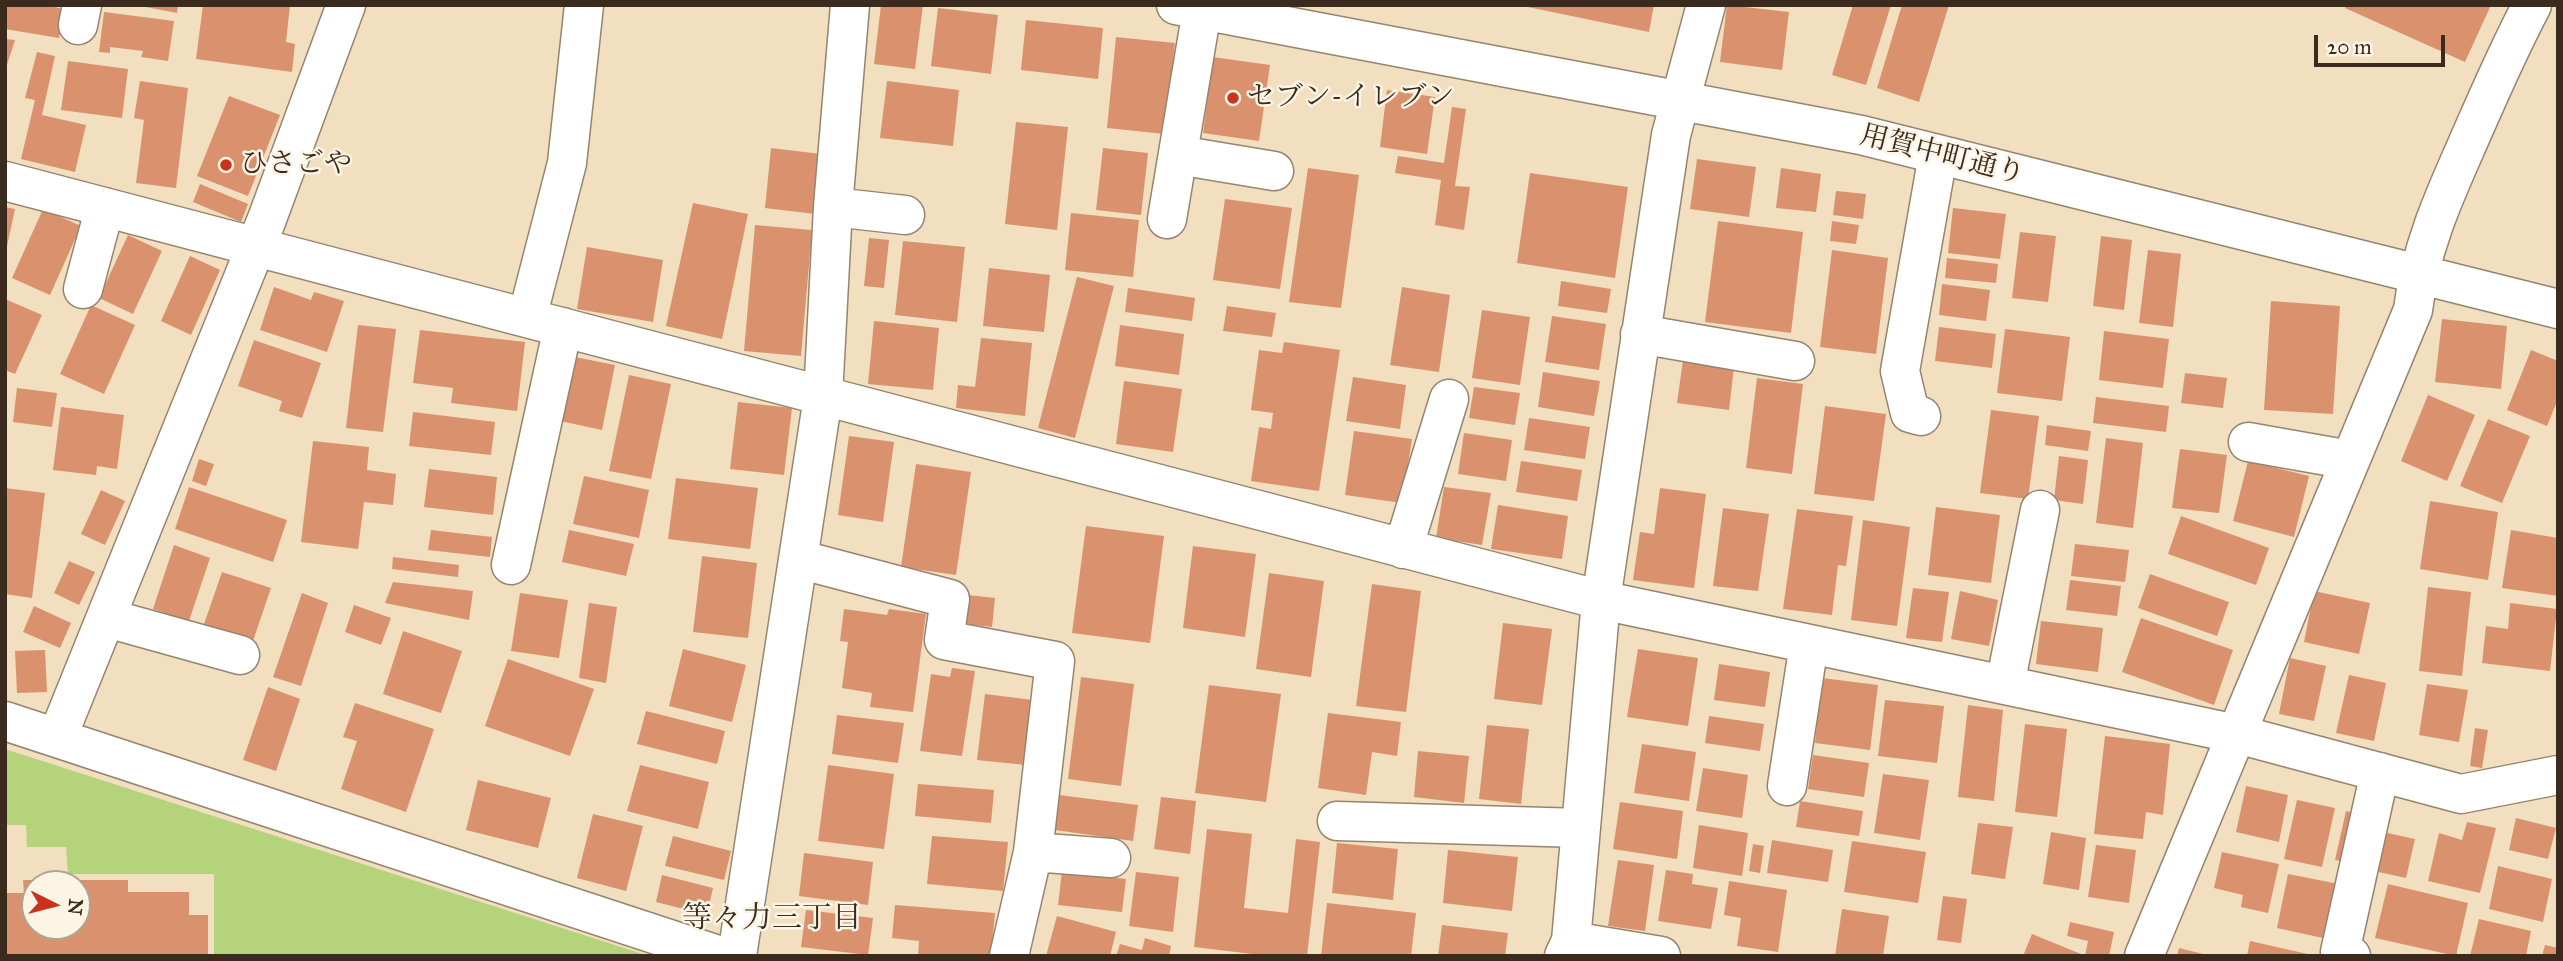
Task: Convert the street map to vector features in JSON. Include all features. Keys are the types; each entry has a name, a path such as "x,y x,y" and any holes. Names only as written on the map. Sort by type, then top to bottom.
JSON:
{"street":[{"path":"57,738 256,246 346,5"},
{"path":"511,565 567,163 584,5"},
{"path":"737,956 823,397 833,207 850,5"},
{"path":"1661,956 1568,948 1601,600 1678,100 1706,5"},
{"path":"2144,956 2413,310 2417,273 2429,232 2502,62 2532,5"},
{"path":"1167,219 1178,155 1189,8"},
{"name":"用賀中町通り","path":"1189,8 1835,130 2558,309"},
{"path":"1178,155 1274,172"},
{"path":"1921,416 1910,413 1900,371 1938,155"},
{"path":"5,181 1601,600 2237,734 2460,794 2558,775"},
{"path":"83,289 105,207"},
{"path":"833,207 905,215"},
{"path":"1640,334 1795,361"},
{"path":"1403,549 1449,399"},
{"path":"2248,442 2350,460"},
{"path":"2005,685 2040,510"},
{"path":"797,559 950,599 944,640 1055,661 1033,852 1009,956"},
{"path":"107,618 240,655"},
{"path":"1787,786 1809,644"},
{"path":"5,721 721,956"},
{"path":"2351,956 2340,952 2380,772"},
{"path":"1337,821 1581,828"},
{"path":"1033,852 1111,858"}],"green space":[{"path":"5,749 649,956 214,956 214,874 91,874 91,870 68,870 66,847 27,847 26,825 5,825"}],"building":[{"path":"5,5 45,5 64,9 59,38 5,29"},
{"path":"135,5 178,5 177,13"},
{"path":"203,5 290,5 286,42 295,44 292,72 196,59"},
{"path":"881,5 923,5 915,69 874,64"},
{"path":"1518,5 1654,5 1649,32"},
{"path":"1727,5 1789,12 1782,70 1720,62"},
{"path":"1853,5 1891,5 1866,85 1832,75"},
{"path":"1902,5 1949,5 1919,102 1877,88"},
{"path":"2347,5 2491,5 2465,62 2345,8"},
{"path":"938,8 998,15 991,74 931,66"},
{"path":"104,12 174,21 168,61 141,57 143,51 110,47 110,53 99,52"},
{"path":"1026,20 1103,28 1098,79 1021,70"},
{"path":"1116,37 1175,43 1165,134 1107,128"},
{"path":"5,39 15,40 6,68 5,68"},
{"path":"37,52 55,56 42,115 86,125 75,172 21,159 35,100 25,98"},
{"path":"1213,57 1270,65 1259,141 1203,133"},
{"path":"68,61 128,69 122,118 61,110"},
{"path":"140,81 188,88 176,188 136,183 144,120 134,118"},
{"path":"887,81 959,90 953,146 880,138"},
{"path":"1387,90 1435,97 1427,154 1380,147"},
{"path":"229,96 280,115 248,196 197,176"},
{"path":"1452,107 1466,109 1455,186 1470,187 1464,230 1435,225 1441,180 1395,173 1398,156 1444,163"},
{"path":"1016,122 1068,127 1057,230 1005,224"},
{"path":"771,148 821,154 815,214 765,208"},
{"path":"1103,148 1148,153 1141,215 1096,210"},
{"path":"1697,159 1756,167 1749,217 1690,209"},
{"path":"1308,168 1359,175 1341,308 1289,302"},
{"path":"1781,168 1821,174 1816,212 1776,208"},
{"path":"1530,173 1628,187 1615,278 1517,263"},
{"path":"200,184 248,204 241,222 193,202"},
{"path":"1836,191 1866,194 1863,219 1833,215"},
{"path":"1225,199 1292,208 1280,289 1213,280"},
{"path":"693,203 748,214 722,339 666,326"},
{"path":"5,207 15,209 6,251 5,251"},
{"path":"1953,208 2006,214 2000,259 1948,253"},
{"path":"43,209 81,226 50,295 12,278"},
{"path":"1071,213 1139,220 1133,277 1065,270"},
{"path":"1718,221 1803,232 1791,333 1705,322"},
{"path":"1832,221 1859,225 1856,244 1830,241"},
{"path":"755,225 812,230 801,356 744,351"},
{"path":"2020,232 2056,236 2048,302 2012,298"},
{"path":"128,235 162,251 133,314 99,298"},
{"path":"2101,236 2132,240 2124,310 2093,306"},
{"path":"869,238 889,240 884,288 864,286"},
{"path":"903,241 965,247 957,322 895,315"},
{"path":"587,247 663,260 653,322 577,309"},
{"path":"1832,250 1888,258 1876,354 1820,347"},
{"path":"2148,250 2181,254 2173,327 2139,323"},
{"path":"190,256 220,270 191,335 161,321"},
{"path":"1947,258 1998,264 1996,283 1945,278"},
{"path":"989,268 1050,275 1044,332 983,326"},
{"path":"1077,277 1114,286 1075,438 1038,428"},
{"path":"1561,281 1611,289 1607,313 1558,306"},
{"path":"1942,284 1990,290 1986,321 1939,315"},
{"path":"274,287 311,300 314,292 344,301 327,352 260,330"},
{"path":"1402,287 1450,295 1439,372 1390,365"},
{"path":"1128,288 1195,298 1192,321 1125,312"},
{"path":"5,299 42,315 15,374 5,370"},
{"path":"2271,301 2340,306 2333,414 2264,410"},
{"path":"91,305 135,325 104,394 60,374"},
{"path":"1227,306 1276,313 1272,337 1223,331"},
{"path":"1482,310 1530,317 1520,385 1472,378"},
{"path":"1552,316 1606,324 1599,370 1545,362"},
{"path":"2442,319 2507,326 2501,389 2435,382"},
{"path":"874,321 939,328 933,390 868,384"},
{"path":"358,325 396,329 383,432 346,428"},
{"path":"1120,325 1184,334 1179,375 1115,366"},
{"path":"1939,327 1996,334 1992,368 1935,361"},
{"path":"2005,329 2070,337 2062,401 1997,393"},
{"path":"420,330 525,342 517,411 451,403 453,388 413,383"},
{"path":"2104,331 2169,339 2163,388 2099,380"},
{"path":"981,338 1032,343 1025,416 956,408 958,385 975,387"},
{"path":"254,340 321,363 302,418 279,411 282,401 238,386"},
{"path":"1284,342 1340,350 1319,491 1251,481 1259,427 1271,429 1273,413 1251,410 1259,350 1282,353"},
{"path":"2531,350 2558,361 2558,399 2547,426 2507,410"},
{"path":"565,355 615,365 602,430 551,419"},
{"path":"1683,360 1734,367 1729,410 1677,403"},
{"path":"1543,372 1600,381 1594,416 1538,407"},
{"path":"2185,373 2227,378 2223,408 2181,403"},
{"path":"629,375 671,384 651,479 609,471"},
{"path":"1353,377 1406,385 1400,429 1346,421"},
{"path":"1757,378 1803,384 1792,474 1746,468"},
{"path":"1124,381 1182,389 1173,452 1116,444"},
{"path":"1474,387 1520,393 1515,425 1469,418"},
{"path":"17,388 57,393 52,427 13,422"},
{"path":"2428,395 2475,415 2447,481 2401,461"},
{"path":"2096,397 2169,406 2166,432 2093,423"},
{"path":"738,402 792,408 784,475 730,469"},
{"path":"1825,406 1886,414 1874,501 1814,494"},
{"path":"61,407 124,415 117,469 97,466 96,475 53,470"},
{"path":"1991,410 2039,416 2028,499 1980,493"},
{"path":"413,412 495,422 491,455 409,446"},
{"path":"1529,418 1590,427 1585,459 1524,450"},
{"path":"2488,419 2530,436 2502,503 2460,486"},
{"path":"2047,425 2091,431 2088,451 2045,445"},
{"path":"1354,431 1412,439 1402,503 1345,495"},
{"path":"1464,433 1512,440 1506,481 1458,474"},
{"path":"849,436 894,442 883,522 838,515"},
{"path":"2106,438 2143,443 2133,528 2096,523"},
{"path":"313,441 369,447 367,470 396,474 393,505 364,502 358,549 301,542"},
{"path":"2180,449 2227,455 2219,513 2172,508"},
{"path":"2059,456 2088,460 2083,504 2054,500"},
{"path":"199,459 214,464 206,486 192,481"},
{"path":"1521,461 1582,470 1577,501 1516,492"},
{"path":"2248,461 2309,476 2294,537 2233,521"},
{"path":"916,464 971,472 956,575 901,567"},
{"path":"429,469 497,477 493,515 424,507"},
{"path":"584,476 649,490 639,538 573,524"},
{"path":"676,478 758,488 750,549 668,539"},
{"path":"189,487 287,520 273,562 175,529"},
{"path":"1444,487 1491,493 1482,545 1436,538"},
{"path":"5,488 45,493 32,598 5,594"},
{"path":"1660,488 1706,494 1694,588 1633,580 1640,532 1654,534"},
{"path":"101,490 125,501 105,545 81,534"},
{"path":"2430,501 2498,512 2488,580 2420,569"},
{"path":"1498,505 1568,516 1562,559 1491,549"},
{"path":"1936,507 2000,515 1991,583 1928,575"},
{"path":"1723,508 1769,514 1758,591 1713,586"},
{"path":"1797,509 1853,516 1846,566 1838,565 1832,615 1783,609"},
{"path":"2181,516 2269,548 2256,585 2168,554"},
{"path":"1863,520 1910,527 1897,626 1851,620"},
{"path":"1086,526 1164,536 1150,643 1072,633"},
{"path":"431,530 492,537 490,557 428,550"},
{"path":"569,530 634,544 626,576 562,562"},
{"path":"2511,530 2558,538 2558,596 2502,588"},
{"path":"2075,544 2129,550 2125,582 2071,576"},
{"path":"174,545 210,558 189,621 182,618 179,626 163,620 165,613 153,609"},
{"path":"1193,546 1256,554 1245,637 1183,628"},
{"path":"702,556 757,563 748,638 693,632"},
{"path":"393,557 459,565 458,577 392,569"},
{"path":"69,561 95,572 79,605 54,593"},
{"path":"222,572 271,588 253,641 204,624"},
{"path":"1269,573 1324,581 1311,677 1256,669"},
{"path":"2150,574 2229,602 2217,636 2138,608"},
{"path":"2070,580 2121,586 2117,616 2066,610"},
{"path":"393,582 473,591 469,620 385,603"},
{"path":"1372,584 1421,591 1406,712 1356,706"},
{"path":"2428,587 2471,592 2462,676 2419,671"},
{"path":"1913,588 1949,592 1942,642 1906,638"},
{"path":"1960,591 1998,600 1989,646 1951,639"},
{"path":"2314,591 2370,603 2359,654 2304,642"},
{"path":"302,593 328,603 301,686 273,677"},
{"path":"520,593 568,600 559,658 511,651"},
{"path":"968,595 995,598 992,627 964,624"},
{"path":"589,603 617,607 606,683 579,678"},
{"path":"2510,603 2557,609 2550,671 2482,663 2486,626 2508,629"},
{"path":"354,605 391,618 381,645 345,632"},
{"path":"34,606 71,623 60,648 23,632"},
{"path":"844,609 887,615 889,609 926,614 913,712 870,707 872,693 842,688 848,642 840,641"},
{"path":"2141,618 2233,650 2214,705 2122,672"},
{"path":"2041,621 2103,628 2098,672 2036,664"},
{"path":"1503,623 1552,629 1542,705 1494,699"},
{"path":"403,631 462,651 441,713 383,694"},
{"path":"683,649 746,665 732,722 669,706"},
{"path":"1638,649 1698,658 1688,726 1627,717"},
{"path":"45,650 47,692 17,693 15,651"},
{"path":"2290,658 2326,666 2314,721 2279,714"},
{"path":"508,659 594,689 570,756 485,726"},
{"path":"1719,664 1770,672 1765,707 1714,700"},
{"path":"952,668 975,671 962,756 920,751 931,674 950,677"},
{"path":"2349,675 2386,683 2374,741 2336,733"},
{"path":"1081,677 1134,684 1121,786 1068,779"},
{"path":"1822,678 1878,685 1870,750 1815,743"},
{"path":"2427,684 2468,690 2459,742 2419,735"},
{"path":"1209,685 1281,694 1266,802 1195,793"},
{"path":"268,687 300,699 276,771 243,760"},
{"path":"985,694 1033,700 1026,765 977,760"},
{"path":"1885,700 1944,706 1937,763 1878,756"},
{"path":"355,703 434,729 406,812 341,789 357,741 343,737"},
{"path":"1968,705 2003,710 1994,801 1958,797"},
{"path":"646,711 725,731 717,764 637,744"},
{"path":"1328,713 1401,722 1397,756 1372,752 1366,795 1318,788"},
{"path":"837,715 904,723 898,763 832,754"},
{"path":"1709,716 1764,724 1760,751 1705,743"},
{"path":"2025,724 2067,729 2057,817 2015,812"},
{"path":"1487,725 1529,729 1521,804 1479,799"},
{"path":"2475,728 2488,730 2482,768 2470,766"},
{"path":"2105,736 2170,744 2163,815 2146,812 2143,839 2094,834"},
{"path":"1642,744 1696,752 1689,801 1634,793"},
{"path":"1418,751 1469,756 1464,803 1414,797"},
{"path":"1813,755 1869,763 1864,797 1808,789"},
{"path":"640,765 709,782 698,829 627,811"},
{"path":"828,765 894,774 884,849 818,841"},
{"path":"1703,768 1748,775 1742,818 1696,811"},
{"path":"1883,774 1929,780 1920,840 1874,833"},
{"path":"478,780 551,798 538,848 466,830"},
{"path":"918,784 994,790 991,823 915,816"},
{"path":"2246,786 2288,795 2279,842 2236,832"},
{"path":"1059,795 1138,805 1133,841 1055,830"},
{"path":"1161,797 1196,801 1190,854 1154,849"},
{"path":"2297,800 2335,808 2322,867 2284,859"},
{"path":"1800,801 1863,811 1859,836 1796,827"},
{"path":"1620,802 1683,811 1677,859 1613,849"},
{"path":"2346,811 2362,815 2352,863 2335,860"},
{"path":"593,814 643,826 626,891 577,878"},
{"path":"2516,818 2556,828 2548,859 2509,850"},
{"path":"2467,822 2496,828 2480,893 2428,881 2439,833 2462,840"},
{"path":"1978,823 2013,827 2005,879 1971,874"},
{"path":"1699,825 1748,833 1742,876 1693,868"},
{"path":"1207,829 1252,834 1244,908 1288,913 1296,839 1320,842 1307,956 1269,956 1194,947"},
{"path":"2051,832 2086,838 2079,890 2043,884"},
{"path":"2383,832 2415,839 2406,878 2374,871"},
{"path":"673,836 731,851 724,880 665,866"},
{"path":"932,836 1008,842 1003,891 927,884"},
{"path":"1772,840 1833,850 1828,882 1767,873"},
{"path":"1852,841 1926,852 1918,903 1844,892"},
{"path":"1337,843 1398,849 1393,900 1332,893"},
{"path":"1753,844 1764,846 1760,873 1749,871"},
{"path":"2096,845 2136,850 2129,903 2088,897"},
{"path":"1448,850 1518,857 1512,911 1443,903"},
{"path":"2222,852 2279,864 2268,913 2241,907 2243,895 2214,888"},
{"path":"804,853 873,862 868,905 799,896"},
{"path":"1618,860 1654,865 1645,931 1608,926"},
{"path":"2498,866 2552,879 2543,922 2489,909"},
{"path":"1666,870 1693,874 1692,884 1718,888 1711,929 1658,921"},
{"path":"1062,871 1126,879 1122,912 1058,905"},
{"path":"1136,872 1179,877 1173,932 1129,926"},
{"path":"2288,874 2344,885 2332,940 2277,928"},
{"path":"662,875 713,888 707,915 656,902"},
{"path":"91,880 128,880 128,892 189,892 189,915 208,915 208,956 5,956 5,893 21,893 21,940 91,940"},
{"path":"1729,881 1787,890 1778,952 1737,946 1741,918 1724,915"},
{"path":"2388,884 2468,903 2456,956 2375,938"},
{"path":"1943,896 1967,899 1961,943 1937,940"},
{"path":"1327,903 1416,913 1411,956 1321,956"},
{"path":"895,905 995,913 991,956 918,956 919,941 892,938"},
{"path":"1842,909 1889,916 1883,956 1835,956"},
{"path":"806,910 873,918 868,955 801,947"},
{"path":"1057,916 1116,932 1110,956 1046,956"},
{"path":"2479,919 2531,931 2526,956 2470,956"},
{"path":"2070,922 2114,932 2109,956 2085,956 2088,941 2067,936"},
{"path":"1442,925 1508,933 1505,956 1438,956"},
{"path":"2032,934 2081,954 2023,956"},
{"path":"1145,938 1171,946 1169,956 1116,956 1120,944 1142,950"},
{"path":"2250,941 2312,955 2312,956 2247,956"},
{"path":"2545,945 2558,948 2558,956 2542,956"},
{"path":"2179,948 2207,955 2177,956"}],"place":[{"name":"セブン-イレブン","path":"1233,98"},
{"name":"ひさごや","path":"226,165"}],"district":[{"name":"等々力三丁目","path":"772,920"}]}
